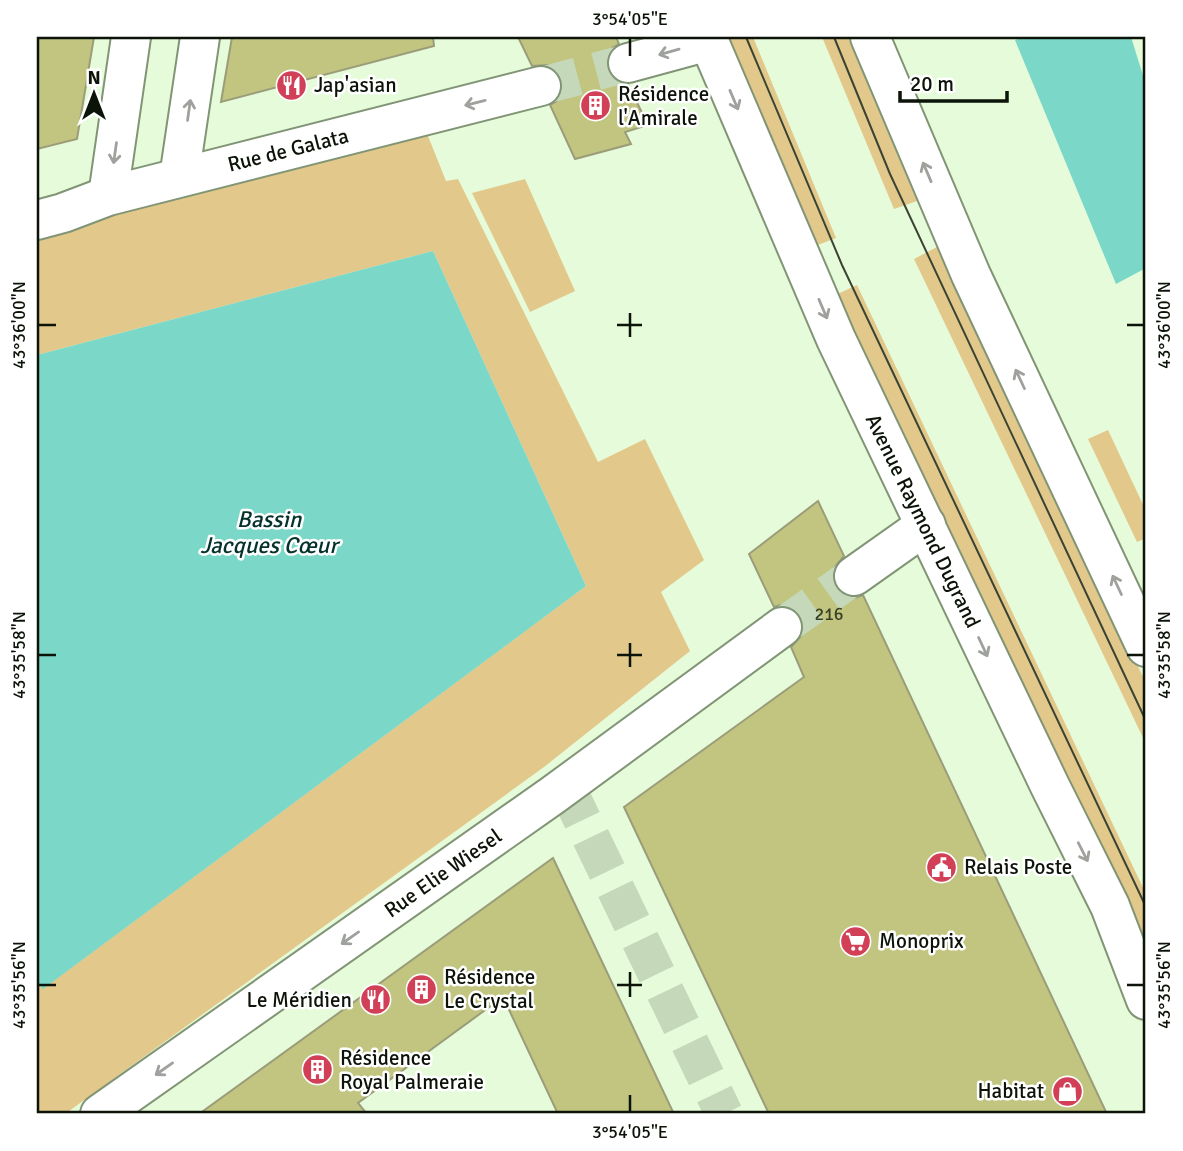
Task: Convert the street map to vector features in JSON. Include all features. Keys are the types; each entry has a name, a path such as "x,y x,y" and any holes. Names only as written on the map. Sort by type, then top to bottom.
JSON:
{"street":[{"path":"108,196 131,37"},
{"path":"180,178 200,37"},
{"path":"870,37 971,275 1146,647"},
{"path":"628,63 708,39"},
{"name":"Avenue Raymond Dugrand","path":"708,39 836,339 1110,906 1146,1000"},
{"name":"Rue de Galata","path":"37,219 63,213 108,196 541,86"},
{"path":"854,576 926,525"},
{"name":"Rue Elie Wiesel","path":"100,1114 566,786 782,627"}],"shaded area":[{"path":"723,37 753,37 836,238 810,248"},
{"path":"822,37 848,37 917,201 894,209"},
{"path":"424,126 446,181 458,179 598,462 645,439 704,560 661,592 690,651 544,767 65,1114 37,1114 37,982 44,988 586,586 433,251 37,355 37,227"},
{"path":"525,179 575,291 530,312 472,193"},
{"path":"937,247 1146,683 1146,744 914,259"},
{"path":"857,285 1146,894 1146,956 833,296"},
{"path":"1108,430 1146,511 1146,538 1137,542 1088,439"}],"water":[{"path":"1025,37 1131,37 1146,85 1146,268 1116,284 1015,40"},
{"name":"Bassin Jacques Cœur","path":"433,251 586,586 43,989 37,982 37,355"}],"building":[{"path":"37,37 94,37 77,139 37,149"},
{"path":"232,37 433,37 434,46 221,102"},
{"name":"Résidence l'Amirale","path":"518,37 616,37 619,44 612,48 607,57 607,69 613,79 628,84 648,125 625,132 631,144 575,159 550,105 557,101 562,93 562,80 557,71 548,65 532,66"},
{"path":"818,501 844,556 834,568 832,579 836,588 846,596 855,598 863,595 1107,1114 769,1114 624,807 804,677 791,647 802,635 804,624 800,615 790,607 774,607 749,554"},
{"name":"Résidence Le Crystal","path":"553,858 674,1114 558,1114 503,997 358,1103 367,1114 199,1114"}],"tunnel":[{"path":"541,86 628,63"},
{"path":"782,627 854,576"},
{"path":"566,786 724,1114"}],"tram line":[{"path":"746,37 842,265 1146,907"},
{"path":"834,37 890,174 1146,721"}],"place":[{"name":"Jap'asian","path":"291,85"},
{"name":"Résidence l'Amirale","path":"595,106"},
{"name":"Relais Poste","path":"941,867"},
{"name":"Monoprix","path":"856,941"},
{"name":"Résidence Le Crystal","path":"421,989"},
{"name":"Le Méridien","path":"375,1000"},
{"name":"Résidence Royal Palmeraie","path":"317,1070"},
{"name":"Habitat","path":"1067,1091"}]}
